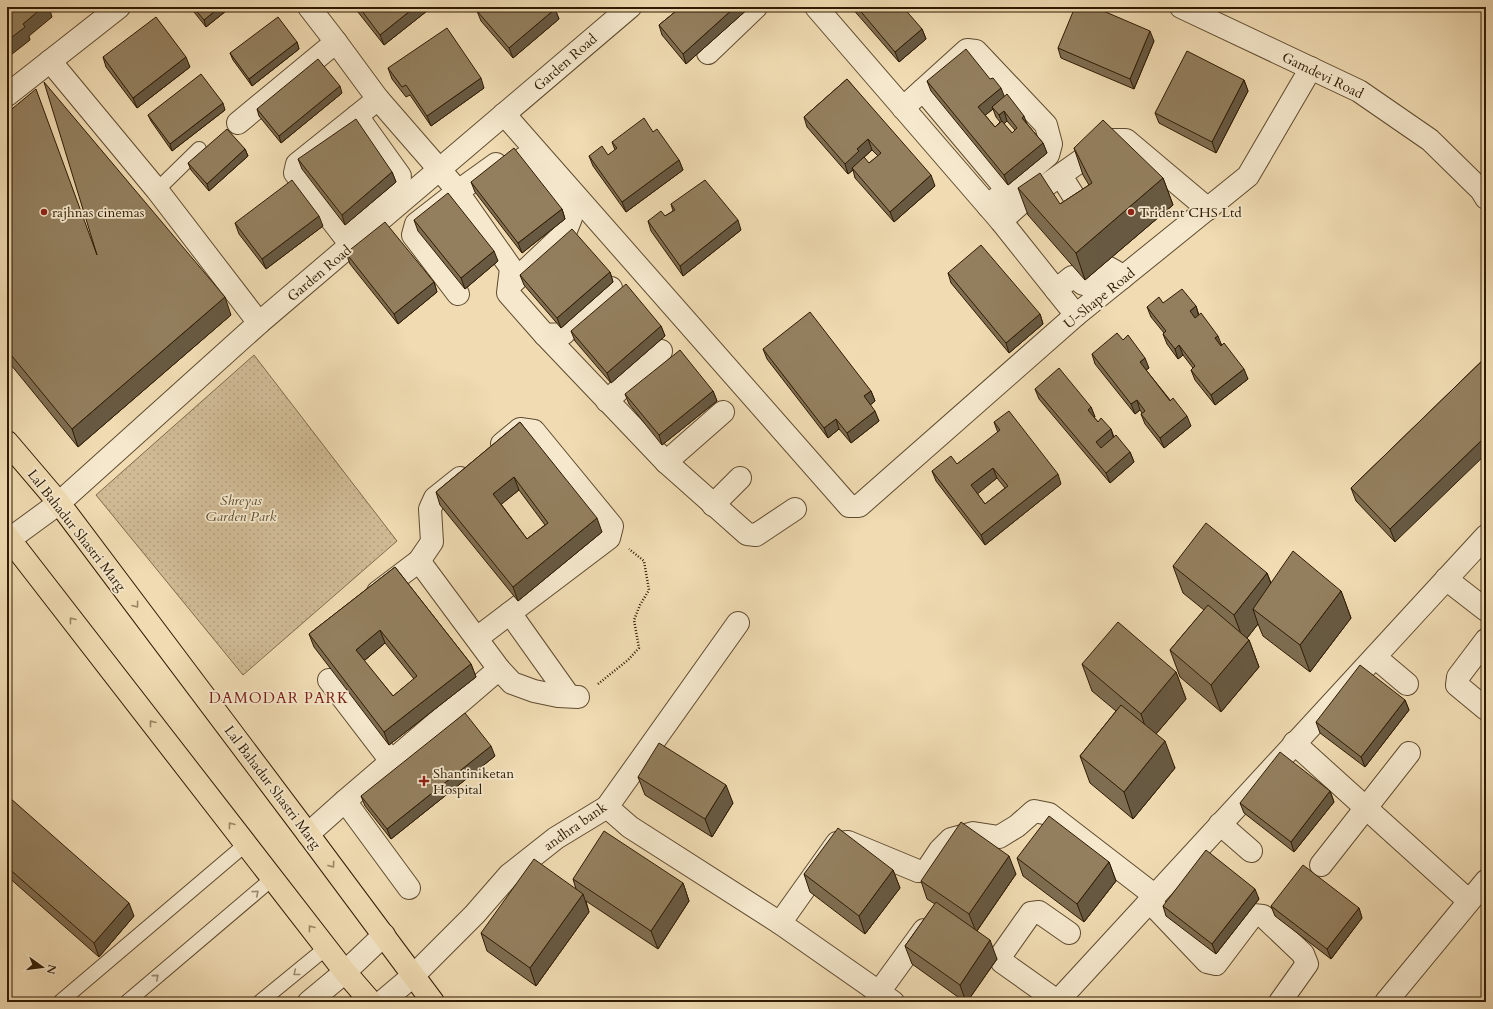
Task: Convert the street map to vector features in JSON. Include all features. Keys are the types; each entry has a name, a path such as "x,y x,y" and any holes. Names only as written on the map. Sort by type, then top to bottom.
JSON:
{"main road":[{"name":"Lal Bahadur Shastri Marg","path":"7,442 59,503 433,1002"},
{"path":"8,539 273,878 344,972 371,1002"}],"street":[{"path":"7,95 119,7"},
{"path":"309,7 378,99 457,192 511,268 508,293 545,336 666,462 747,534 756,535 795,509"},
{"name":"Garden Road","path":"8,539 59,503 259,323 347,239 439,170 630,7"},
{"path":"708,53 756,7"},
{"path":"816,7 994,214 1076,315"},
{"name":"Gamdevi Road","path":"1181,7 1359,90 1430,140 1481,190 1486,198"},
{"path":"238,123 336,42"},
{"path":"903,108 967,50 976,51 1046,125 1051,144 1048,155 1007,190 994,214"},
{"path":"50,61 157,190 259,323"},
{"name":"U-Shape Road","path":"504,114 849,506 859,506 1076,315 1248,176 1311,68"},
{"path":"923,90 1007,190"},
{"path":"357,116 400,176 399,185 347,239 295,173 297,164 378,99"},
{"path":"994,214 1021,204 1110,140 1126,140 1208,209"},
{"path":"458,294 413,235 416,224 457,192 512,154 523,156 571,218 565,233 508,287"},
{"path":"1060,176 1073,195"},
{"path":"1056,290 1072,277 1076,278 1083,284 1089,282 1109,268 1122,278"},
{"path":"545,336 563,334 611,288"},
{"path":"607,401 661,351"},
{"path":"666,462 723,412"},
{"path":"364,602 419,561 432,542 430,509 435,498 520,428 534,431 612,526 609,538 477,638"},
{"path":"713,505 740,478"},
{"path":"1069,933 1039,912 1031,913 1002,954 1002,962 1057,1002 1151,898 1486,536"},
{"path":"419,561 499,669 512,683 534,691 558,696 575,696"},
{"path":"1446,580 1486,610"},
{"path":"510,613 575,696"},
{"name":"andhra bank","path":"382,1002 414,975 475,914 509,875 556,838 607,807 738,623"},
{"path":"1486,640 1458,677 1457,685 1486,709"},
{"path":"1375,657 1407,684"},
{"path":"308,834 499,669"},
{"path":"329,680 391,761"},
{"path":"1294,743 1469,901"},
{"path":"1321,865 1409,753"},
{"path":"345,801 408,888"},
{"path":"607,807 630,827 780,923 886,997 924,930"},
{"path":"780,923 837,843 848,842 918,871 926,871 940,850 951,839 973,833 998,837 1017,826 1034,812 1049,814 1151,898 1207,962 1216,964 1253,915 1263,916 1303,954 1307,964 1280,1002"},
{"path":"1220,824 1251,851"},
{"path":"1386,1002 1486,881"},
{"path":"308,1002 384,936"}],"lane":[{"path":"157,190 199,149"},
{"path":"60,1002 246,844"},
{"path":"127,1002 273,878"},
{"path":"260,1002 326,948"}],"path":[{"path":"575,696 628,660 639,648 634,620 640,605 649,590 644,561 628,547 609,538"}],"green space":[{"name":"Shreyas Garden Park","path":"254,355 397,541 243,675 96,495"}],"building":[{"path":"7,7 43,7 23,24 25,27 7,41"},
{"path":"193,7 220,7 204,20"},
{"path":"359,7 415,7 380,35"},
{"path":"482,7 554,7 555,9 509,48 477,11"},
{"path":"681,7 735,7 683,54 659,25"},
{"path":"857,7 896,7 899,10 903,7 922,29 895,52"},
{"path":"1075,7 1094,7 1150,31 1130,79 1058,48"},
{"path":"156,17 186,57 133,98 103,57"},
{"path":"278,17 297,42 249,79 230,53"},
{"path":"447,28 481,78 427,116 406,85 402,87 388,68"},
{"path":"966,49 990,79 993,78 1001,88 978,107 995,127 1002,121 1012,133 1017,128 1004,111 999,115 992,107 1007,94 1024,116 1022,118 1043,143 1004,175 927,81"},
{"path":"1187,51 1244,80 1212,142 1155,113"},
{"path":"318,59 340,86 279,136 257,109"},
{"path":"201,74 223,103 170,144 148,115"},
{"path":"847,79 931,175 890,212 852,168 864,157 869,163 881,153 868,139 857,149 859,151 845,164 804,117"},
{"name":"rajhnas cinemas","path":"44,82 225,297 72,429 7,350 7,113 36,89 97,255"},
{"path":"644,118 653,132 657,129 679,160 622,202 589,156 602,146 608,155 617,148 612,142"},
{"path":"356,119 392,172 342,215 298,159"},
{"path":"1103,120 1163,178 1076,253 1018,188 1040,173 1060,204 1092,183 1074,148"},
{"path":"227,129 245,149 207,184 188,163"},
{"path":"514,148 562,209 518,243 471,182"},
{"path":"292,180 319,216 262,259 235,223"},
{"path":"705,180 738,220 680,266 648,221 661,211 665,216 675,210 671,204"},
{"path":"448,193 494,251 461,278 414,220"},
{"path":"385,222 434,282 394,314 346,253"},
{"path":"572,229 610,272 557,318 520,275"},
{"path":"981,245 1040,314 1006,343 948,273"},
{"path":"626,284 661,326 607,373 571,331"},
{"path":"1182,289 1196,306 1190,311 1195,318 1201,313 1218,336 1215,338 1221,346 1224,343 1244,369 1211,395 1191,370 1195,366 1179,345 1175,349 1163,334 1166,331 1147,307 1159,297 1163,303"},
{"path":"810,312 871,391 864,396 875,411 847,433 836,419 824,428 763,349"},
{"path":"1117,333 1123,340 1128,335 1145,358 1140,362 1170,401 1173,398 1187,416 1160,438 1141,414 1145,411 1137,400 1131,404 1092,354"},
{"path":"680,350 713,391 659,435 625,394"},
{"path":"1486,357 1486,436 1390,529 1351,488"},
{"path":"1059,368 1091,407 1088,410 1098,422 1101,418 1111,429 1096,442 1101,448 1116,435 1130,452 1106,473 1035,389"},
{"path":"1009,411 1058,474 981,535 932,471 951,456 957,464 1000,430 994,422","holes":["993,468 1008,486 985,504 971,485"]},
{"path":"520,422 597,518 513,587 436,492","holes":["514,477 548,523 527,539 493,494"]},
{"path":"1206,523 1267,573 1234,615 1173,566"},
{"path":"1293,551 1341,591 1300,645 1253,609"},
{"path":"395,567 471,664 384,732 309,634","holes":["380,630 417,676 393,696 356,650"]},
{"path":"1208,605 1249,640 1211,685 1170,650"},
{"path":"1118,622 1176,672 1141,714 1082,664"},
{"path":"1360,665 1405,700 1361,757 1316,722"},
{"path":"1121,705 1165,741 1124,792 1080,756"},
{"path":"465,713 491,746 387,829 361,796"},
{"path":"659,743 726,785 705,819 638,777"},
{"path":"1280,752 1330,791 1291,842 1240,803"},
{"path":"10,798 129,903 94,943 7,867 7,801"},
{"path":"1049,816 1109,862 1077,904 1017,858"},
{"path":"961,822 1009,856 969,914 921,881"},
{"path":"838,828 893,870 859,916 804,874"},
{"path":"604,831 683,883 651,931 573,879"},
{"path":"1206,850 1255,889 1212,944 1163,906"},
{"path":"534,859 583,894 530,968 481,933"},
{"path":"1303,865 1359,908 1327,949 1271,906"},
{"path":"936,902 990,940 960,985 905,946"}],"place":[{"name":"rajhnas cinemas","path":"44,212"},
{"name":"Trident CHS Ltd","path":"1131,212"},
{"name":"Shantiniketan Hospital","path":"424,781"}],"district":[{"name":"DAMODAR PARK","path":"279,698"}]}
